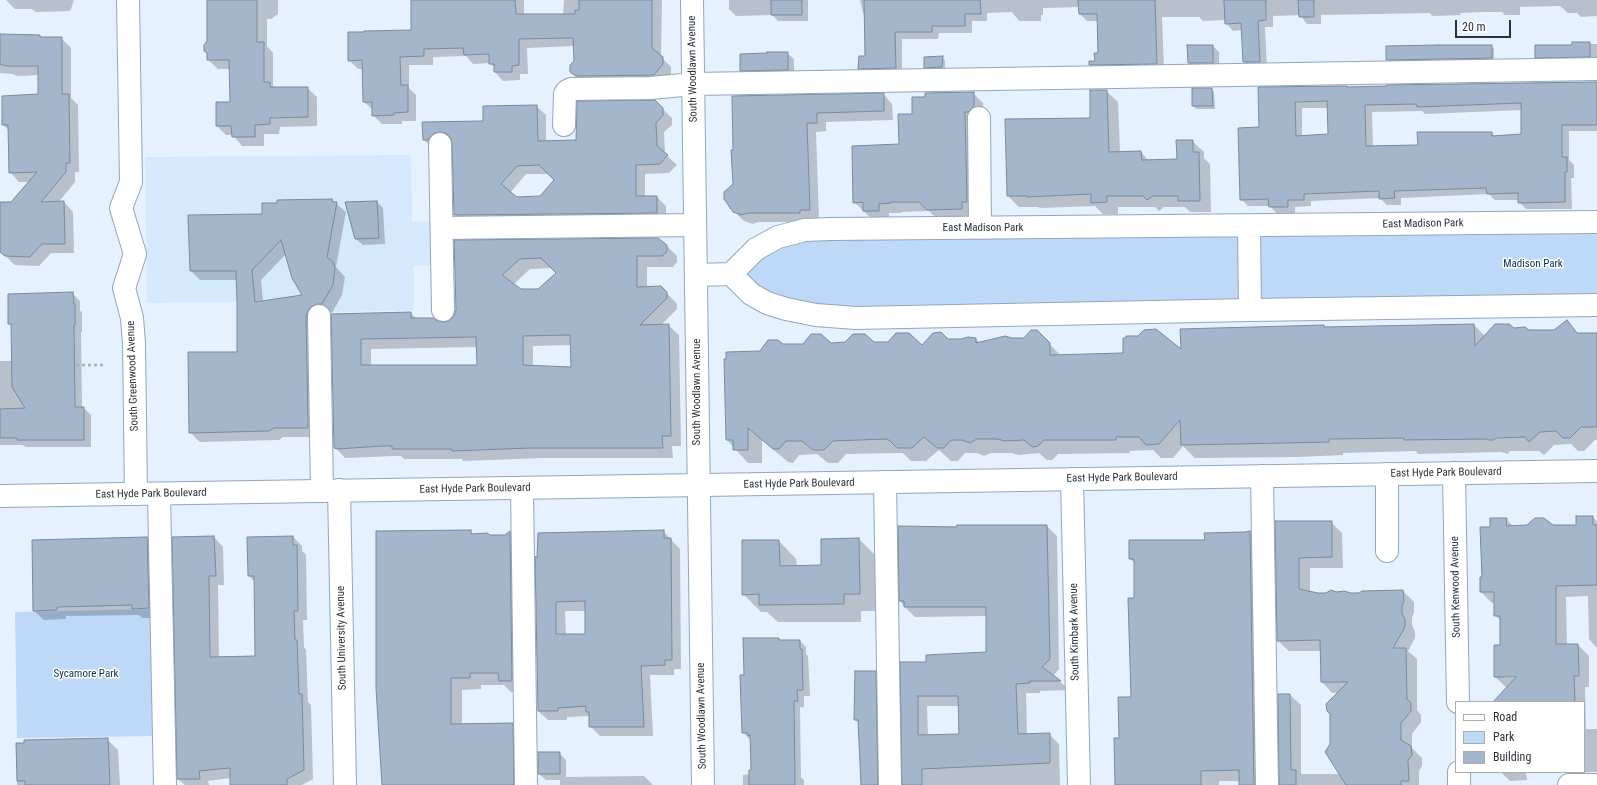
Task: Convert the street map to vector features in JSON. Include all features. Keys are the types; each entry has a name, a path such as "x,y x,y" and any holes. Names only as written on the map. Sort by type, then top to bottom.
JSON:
{"street":[{"name":"South Greenwood Avenue","path":"128,0 131,182 121,208 135,254 124,288 132,318 134,343 136,494"},
{"name":"South Woodlawn Avenue","path":"692,0 703,785"},
{"path":"564,125 565,94 571,89 651,88 693,84 1597,69"},
{"path":"979,118 980,228"},
{"path":"440,144 443,310"},
{"name":"East Madison Park","path":"731,274 756,249 778,237 805,230 1597,222"},
{"path":"442,228 695,225"},
{"path":"1248,226 1250,310"},
{"path":"696,275 731,274 751,294 767,303 786,309 816,315 856,318 1597,305"},
{"name":"South University Avenue","path":"318,316 331,491 345,785"},
{"name":"East Hyde Park Boulevard","path":"0,496 1597,471"},
{"name":"South Kenwood Avenue","path":"1454,473 1458,701"},
{"path":"1387,474 1387,551"},
{"path":"1262,476 1267,785"},
{"name":"South Kimbark Avenue","path":"1072,479 1079,785"},
{"path":"886,482 890,785"},
{"path":"522,488 526,785"},
{"path":"159,494 165,785"},
{"path":"1459,773 1459,785"},
{"path":"1569,785 1594,785"}],"path":[{"path":"76,365 106,365"}],"shaded area":[{"path":"411,155 412,221 434,222 435,265 414,266 414,310 310,313 310,327 280,328 275,299 237,302 147,303 145,157"}],"green space":[{"name":"Madison Park","path":"1597,228 1597,298 874,309 814,307 771,297 746,279 745,268 777,247 809,238 886,240"},
{"name":"Sycamore Park","path":"155,609 157,736 17,738 15,612"}],"building":[{"path":"207,0 257,0 257,42 264,42 264,82 270,82 270,87 308,87 308,117 270,118 270,124 255,125 255,137 232,137 231,126 216,126 216,102 230,102 229,60 207,60 207,53 204,51 204,45 207,41"},
{"path":"411,0 515,0 516,14 575,14 575,10 579,10 579,0 652,0 652,48 663,57 663,64 654,75 576,76 570,72 570,65 574,61 573,38 519,39 519,65 512,66 512,72 494,72 494,64 489,64 489,54 464,55 463,48 424,49 424,56 400,57 401,85 408,85 408,112 394,113 394,115 372,116 372,102 363,102 362,60 348,61 348,32 411,30"},
{"path":"771,0 802,0 802,15 771,15"},
{"path":"864,0 980,0 981,14 965,14 965,26 932,26 932,32 895,32 896,68 858,69 859,56 865,56"},
{"path":"1078,0 1155,0 1157,64 1089,65 1089,61 1095,61 1094,53 1098,53 1097,14 1079,14"},
{"path":"1224,0 1266,0 1266,20 1258,21 1260,62 1243,62 1241,23 1225,24"},
{"path":"1298,0 1314,0 1314,17 1299,17"},
{"path":"0,34 62,37 62,94 69,94 70,163 66,163 66,172 41,202 64,201 65,244 42,244 30,257 5,256 0,252 0,202 11,202 37,172 9,173 8,125 2,125 2,96 38,94 38,66 6,66 0,64"},
{"path":"1572,42 1590,42 1590,57 1535,58 1535,45 1572,45"},
{"path":"1187,45 1213,45 1213,63 1188,63"},
{"path":"1492,45 1492,58 1386,60 1386,46"},
{"path":"788,52 788,70 740,71 740,54"},
{"path":"943,56 942,67 924,68 924,57"},
{"path":"1597,82 1597,125 1562,125 1562,157 1567,157 1567,172 1565,172 1565,202 1518,203 1518,193 1487,194 1486,188 1394,191 1395,198 1379,199 1379,191 1304,194 1304,200 1288,200 1288,207 1269,207 1268,199 1240,200 1238,128 1259,127 1258,87 1347,87 1386,85","holes":["1327,101 1328,134 1296,136 1295,102","1521,103 1521,134 1492,136 1492,132 1417,132 1418,145 1366,146 1365,105 1416,104 1417,107"]},
{"path":"1192,88 1212,88 1213,106 1192,106"},
{"path":"1090,90 1107,90 1109,152 1141,151 1142,160 1177,159 1176,140 1193,140 1193,152 1199,152 1200,201 1178,201 1178,196 1153,196 1147,200 1143,196 1107,196 1107,202 1091,203 1091,194 1027,197 1007,196 1005,119 1090,118"},
{"path":"974,92 974,107 968,112 965,112 967,202 962,202 962,209 927,210 919,202 891,202 879,204 879,211 863,211 863,202 853,203 852,146 899,144 898,114 912,114 912,97 925,97 925,93"},
{"path":"884,93 884,111 817,113 817,123 807,123 810,210 800,210 800,213 749,213 741,215 733,212 724,199 724,192 733,184 731,150 733,150 732,96"},
{"path":"655,100 663,108 663,115 656,123 657,146 668,155 660,164 636,165 636,196 657,196 657,213 454,215 451,138 446,133 439,132 433,134 428,140 423,140 422,122 483,121 483,106 537,105 538,141 576,140 577,101","holes":["539,165 554,180 540,196 517,197 501,184 517,166"]},
{"path":"332,199 333,202 337,202 327,257 332,261 335,267 333,285 322,304 312,306 308,310 306,316 308,428 274,428 269,431 189,433 188,352 237,352 237,302 236,271 190,271 188,215 262,214 262,203 277,203 277,200","holes":["281,240 292,278 302,295 255,302 252,270"]},
{"path":"377,201 379,238 355,239 345,202"},
{"path":"658,238 667,245 667,251 663,256 637,256 637,287 661,286 667,292 667,298 640,325 669,324 671,436 662,436 663,448 530,448 452,451 452,449 392,449 392,446 334,448 331,314 411,312 411,318 433,318 437,321 449,321 454,316 456,310 454,240","holes":["541,258 556,273 538,289 521,289 502,275 520,259","570,335 571,367 523,365 523,336","476,337 477,365 361,365 361,339"]},
{"path":"73,292 75,304 75,407 84,407 84,440 17,440 17,438 0,438 0,409 25,408 12,387 11,324 8,324 8,294"},
{"path":"1567,320 1577,333 1597,333 1597,427 1581,427 1570,438 1563,438 1556,431 1540,432 1529,442 1525,437 1496,438 1494,440 1404,440 1404,438 1329,439 1329,442 1181,445 1180,420 1159,444 1146,445 1139,437 1116,437 1116,440 1044,440 1038,446 1032,447 1024,440 1004,441 998,439 977,439 970,443 962,440 951,440 944,448 937,448 924,437 912,448 897,448 889,440 885,439 833,441 824,450 813,450 802,441 786,441 779,449 773,449 748,428 748,450 733,450 733,440 726,440 724,359 726,359 726,352 760,351 768,340 778,340 783,344 803,344 811,334 821,334 831,343 845,342 853,334 865,334 874,342 888,342 896,333 909,333 922,345 933,333 941,332 948,339 961,339 968,337 976,338 976,343 1005,336 1012,338 1024,338 1031,330 1037,330 1050,343 1050,355 1123,353 1123,338 1126,338 1126,336 1138,336 1144,330 1156,329 1181,349 1180,329 1324,325 1324,327 1474,324 1475,346 1495,324 1509,324 1514,328 1525,327 1529,330 1554,330"},
{"path":"1576,516 1593,516 1593,525 1597,525 1597,585 1556,586 1556,644 1578,644 1579,676 1574,676 1575,701 1494,701 1516,677 1494,677 1494,645 1500,645 1500,616 1494,616 1494,592 1480,592 1480,577 1482,577 1480,527 1490,527 1490,518 1507,518 1506,526 1527,525 1535,518 1544,518 1553,525 1576,525"},
{"path":"1275,521 1332,521 1332,557 1299,558 1299,589 1318,593 1326,593 1331,590 1336,592 1344,591 1359,593 1362,591 1403,590 1404,601 1402,613 1405,620 1405,627 1393,648 1406,648 1407,699 1411,703 1411,711 1401,723 1401,740 1411,746 1412,755 1408,760 1409,781 1401,781 1401,785 1346,785 1325,752 1330,744 1330,714 1327,711 1326,704 1348,682 1321,682 1320,640 1277,641"},
{"path":"957,525 1047,525 1050,659 1042,667 1061,681 1030,681 1030,683 1016,684 1018,734 1050,733 1050,763 922,769 922,785 902,785 900,662 926,662 926,655 986,652 986,607 904,607 904,601 899,601 898,526 957,527","holes":["918,696 958,696 959,734 918,735"]},
{"path":"471,530 471,534 487,533 490,535 505,535 510,531 512,681 499,681 498,673 470,673 470,678 451,678 451,724 513,723 514,785 382,785 376,688 376,531"},
{"path":"664,530 664,538 671,538 672,660 665,660 665,665 641,666 644,727 589,727 589,712 586,712 586,706 558,708 558,711 538,711 535,556 537,558 538,533","holes":["585,601 585,634 556,634 556,602"]},
{"path":"1250,531 1254,785 1239,785 1239,770 1201,771 1201,785 1115,785 1114,738 1119,738 1118,697 1131,697 1128,598 1134,598 1134,559 1129,559 1129,540 1205,540 1204,533"},
{"path":"214,536 216,576 209,576 210,657 255,656 254,576 248,576 247,537 293,536 293,545 297,545 298,611 294,611 295,640 297,640 299,694 302,694 304,770 287,779 287,785 230,785 230,768 199,771 200,779 177,779 172,537"},
{"path":"147,537 149,608 132,609 132,605 57,607 57,610 33,611 32,540"},
{"path":"859,538 860,594 844,594 844,604 759,605 759,594 742,595 742,540 779,540 780,566 821,565 821,539"},
{"path":"743,638 779,638 779,640 800,640 800,649 802,649 803,690 797,690 798,701 794,701 795,785 749,785 749,770 751,770 750,735 748,736 748,733 742,733 740,675 744,675"},
{"path":"855,671 876,671 878,785 861,785 858,720 854,720"},
{"path":"1278,694 1290,694 1291,770 1296,770 1296,785 1279,785"},
{"path":"108,738 110,785 25,785 25,781 17,781 16,743 24,743 24,740"},
{"path":"538,752 560,752 560,774 538,774"}]}
